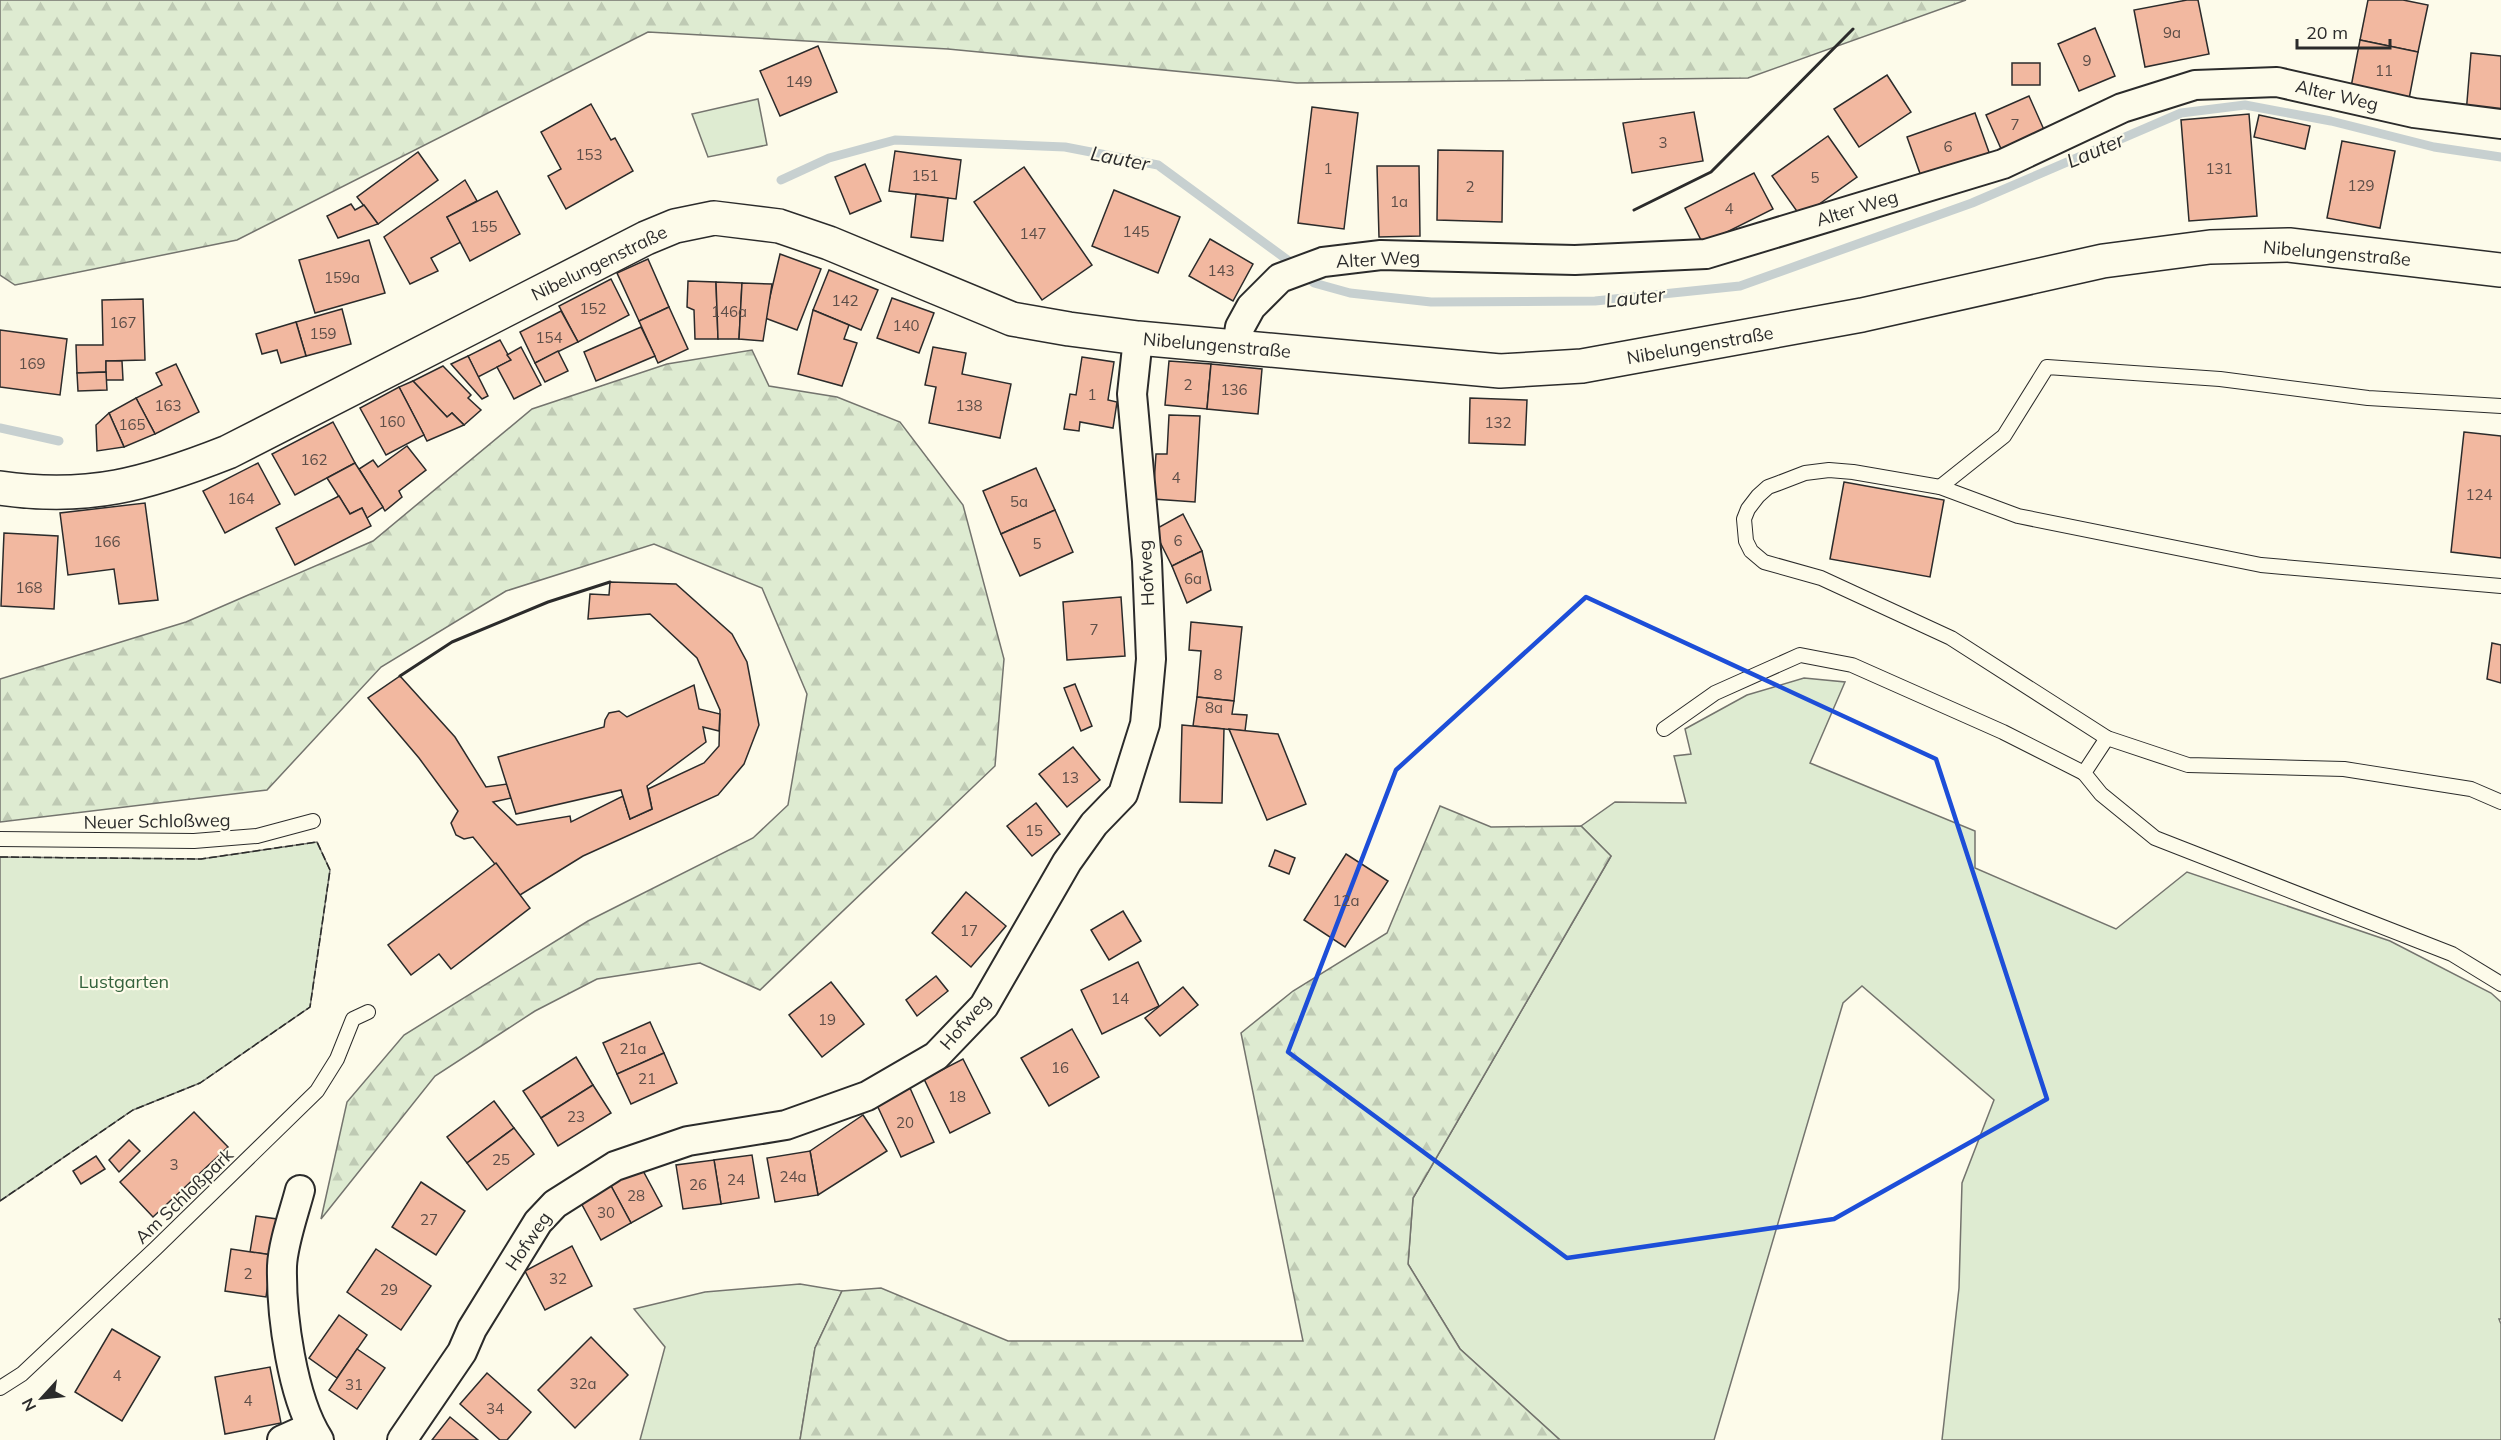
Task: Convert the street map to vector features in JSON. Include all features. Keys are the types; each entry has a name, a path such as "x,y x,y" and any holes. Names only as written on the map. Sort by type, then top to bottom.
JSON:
{"main road":[{"name":"Nibelungenstraße","path":"0,488 20,491 89,492 170,475 228,452 646,238 675,226 714,218 779,226 829,243 1012,319 1138,338 1500,371 1582,366 1862,315 2103,261 2210,247 2289,245 2501,270"}],"street":[{"name":"Alter Weg","path":"1237,346 1239,327 1251,307 1280,278 1323,262 1381,255 1575,260 1706,254 2003,164 2122,108 2195,85 2277,82 2414,113 2501,124"},
{"name":"Hofweg","path":"402,1440 462,1352 472,1329 538,1222 555,1204 615,1166 688,1141 786,1125 867,1096 936,1056 984,1006 1067,862 1094,824 1123,794 1145,724 1151,659 1147,561 1132,394 1138,338"},
{"path":"282,1440 315,1434 287,1349 282,1264 300,1190"}],"lane":[{"path":"1940,486 2004,436 2047,367 2220,379 2368,398 2501,406"},
{"path":"2501,586 2260,565 2018,516 1940,486 1853,472 1829,470 1805,474 1768,487 1752,502 1744,519 1746,541 1751,551 1764,562 1821,578 1951,638 2107,738 2188,765 2344,769 2471,789 2501,802"},
{"path":"1664,729 1715,693 1800,655 1852,665 2003,732 2084,773 2101,794 2155,838 2452,954 2501,984"},
{"path":"2084,773 2107,738"},
{"name":"Neuer Schloßweg","path":"0,839 194,841 257,836 313,821"},
{"name":"Am Schloßpark","path":"0,1388 22,1374 156,1248 317,1090 337,1059 353,1019 368,1012"}],"highlighted area":[{"path":"1586,597 1936,759 2047,1099 1834,1219 1567,1258 1288,1052 1396,770"}],"green space":[{"path":"0,0 1966,0 1748,78 1297,83 948,49 648,32 237,240 15,285 0,275"},
{"path":"758,99 767,145 708,157 692,114"},
{"path":"752,350 769,386 837,397 900,422 963,505 1004,659 995,766 760,990 700,963 597,979 535,1011 435,1076 321,1219 347,1102 404,1035 588,921 753,838 788,805 807,694 762,588 654,544 506,591 381,667 267,790 0,822 0,679 186,622 373,541 532,409 667,364"},
{"path":"1804,678 1845,682 1810,763 1975,831 1975,868 2116,929 2187,872 2390,941 2491,993 2501,1002 2501,1319 2499,1319 2501,1324 2501,1440 1942,1440 1959,1288 1962,1183 1994,1100 1862,986 1843,1003 1714,1440 1560,1440 1460,1349 1408,1264 1413,1198 1611,856 1581,826 1615,802 1686,803 1674,756 1691,754 1685,729 1747,695"},
{"path":"1440,806 1491,827 1581,826 1611,856 1413,1198 1408,1264 1460,1349 1560,1440 800,1440 815,1348 842,1291 881,1288 1008,1341 1303,1341 1241,1033 1293,991 1387,933"},
{"name":"Lustgarten","path":"317,842 330,870 310,1007 200,1083 133,1110 0,1201 0,857 201,859"},
{"path":"800,1284 842,1291 815,1348 800,1440 640,1440 665,1347 634,1309 705,1292"}],"building":[{"path":"2198,0 2209,54 2145,67 2134,10"},
{"path":"2368,0 2403,0 2428,5 2418,52 2360,40"},
{"path":"2095,28 2115,76 2079,91 2058,44"},
{"path":"2360,40 2418,52 2409,99 2351,87"},
{"path":"818,46 837,92 780,116 760,71"},
{"path":"2471,53 2501,56 2501,117 2466,114"},
{"path":"2012,63 2040,63 2040,85 2012,85"},
{"path":"1887,75 1911,112 1859,147 1834,109"},
{"path":"2029,96 2045,132 2002,151 1986,115"},
{"path":"591,104 611,140 615,138 633,171 566,209 548,176 561,169 541,132"},
{"path":"1312,107 1358,113 1344,229 1298,223"},
{"path":"1694,112 1703,161 1632,173 1623,123"},
{"path":"1975,113 1990,155 1922,179 1907,137"},
{"path":"2249,114 2257,216 2189,221 2181,120"},
{"path":"2259,115 2310,126 2305,149 2254,137"},
{"path":"1828,136 1857,177 1801,217 1772,176"},
{"path":"2342,141 2395,151 2380,228 2327,218"},
{"path":"1438,150 1503,151 1502,222 1437,220"},
{"path":"895,151 961,160 956,199 889,191"},
{"path":"418,152 438,180 378,224 357,197"},
{"path":"865,164 881,201 850,214 835,177"},
{"path":"1377,166 1419,166 1420,236 1379,237"},
{"path":"1024,167 1092,265 1042,300 974,202"},
{"path":"1754,173 1773,209 1703,244 1685,208"},
{"path":"465,180 477,201 447,217 461,242 431,258 438,271 410,284 384,237"},
{"path":"1114,190 1180,217 1158,273 1092,246"},
{"path":"497,191 520,234 470,261 447,217"},
{"path":"916,194 948,198 943,241 911,237"},
{"path":"351,204 355,210 364,205 378,224 338,238 327,216"},
{"path":"1210,239 1253,264 1233,301 1189,276"},
{"path":"369,240 385,293 315,313 299,260"},
{"path":"780,254 821,269 797,330 765,318"},
{"path":"648,259 669,307 639,321 617,273"},
{"path":"829,270 878,290 861,330 813,310"},
{"path":"611,279 629,315 578,342 559,306"},
{"path":"688,281 716,282 718,339 695,339 694,310 687,307"},
{"path":"716,282 742,283 739,339 718,339"},
{"path":"742,283 772,284 763,341 739,339"},
{"path":"892,298 934,313 919,353 877,338"},
{"path":"143,299 145,360 106,361 106,372 77,373 76,345 103,345 102,300"},
{"path":"669,307 688,349 658,363 639,321"},
{"path":"342,309 351,344 306,356 296,322"},
{"path":"813,310 849,325 844,339 857,343 842,386 798,374"},
{"path":"561,311 578,342 535,363 520,332"},
{"path":"296,322 306,356 281,363 277,350 262,354 256,334"},
{"path":"641,327 655,356 596,381 584,352"},
{"path":"0,330 67,339 60,395 0,387"},
{"path":"500,340 511,360 478,377 468,356"},
{"path":"521,347 541,385 514,399 497,367 511,360 507,355"},
{"path":"933,347 966,353 962,374 1011,384 1000,438 929,423 936,387 925,385"},
{"path":"558,351 568,371 545,382 535,363"},
{"path":"468,356 488,396 482,399 451,364"},
{"path":"1082,357 1114,362 1108,400 1117,402 1113,428 1080,422 1079,431 1064,429 1070,394 1076,395"},
{"path":"106,361 122,361 123,380 106,380"},
{"path":"1169,361 1211,364 1207,409 1165,405"},
{"path":"176,364 199,412 155,434 136,398 162,385 156,373"},
{"path":"1211,364 1262,369 1258,414 1207,409"},
{"path":"443,366 471,395 468,398 481,410 464,425 452,413 447,417 413,381"},
{"path":"106,372 107,390 78,391 77,373"},
{"path":"413,381 447,417 452,413 464,425 427,441 399,387"},
{"path":"399,387 424,435 386,455 360,408"},
{"path":"136,398 155,434 124,447 109,413"},
{"path":"1470,398 1527,400 1525,445 1469,443"},
{"path":"109,413 124,447 97,451 96,425"},
{"path":"1169,415 1200,416 1195,502 1153,499 1156,454 1167,454"},
{"path":"333,422 355,463 295,495 272,454"},
{"path":"2464,432 2501,436 2501,558 2451,552"},
{"path":"407,446 426,470 399,491 402,497 385,511 359,469 373,460 378,467"},
{"path":"258,463 280,504 225,533 203,491"},
{"path":"355,463 383,507 367,518 362,508 350,514 327,478"},
{"path":"1036,468 1055,510 1001,534 983,491"},
{"path":"1844,482 1944,500 1930,577 1830,559"},
{"path":"339,496 350,514 362,508 371,526 295,565 276,528"},
{"path":"145,503 158,600 119,604 114,569 68,575 60,513"},
{"path":"1055,510 1073,552 1020,576 1001,534"},
{"path":"1183,514 1202,551 1172,566 1154,530"},
{"path":"4,533 58,536 54,609 1,606"},
{"path":"1202,551 1211,590 1187,603 1172,566"},
{"path":"610,582 676,584 732,634 747,662 759,725 744,764 718,795 583,856 520,895 473,837 464,839 456,835 451,823 458,811 419,758 368,698 400,676 455,737 486,787 507,784 511,798 493,802 517,825 570,816 571,822 623,796 630,819 652,809 648,789 704,763 719,746 720,710 697,658 650,614 588,619 590,594 609,595"},
{"path":"1121,597 1125,656 1067,660 1063,602"},
{"path":"1191,622 1242,627 1234,701 1197,697 1201,651 1189,650"},
{"path":"2492,643 2501,645 2501,683 2487,679"},
{"path":"1075,684 1092,726 1081,731 1064,688"},
{"path":"694,685 699,709 720,714 719,731 703,727 706,742 647,786 652,809 630,819 621,790 516,814 498,757 604,727 609,713 619,711 627,717"},
{"path":"1197,697 1234,701 1232,714 1247,715 1245,731 1193,726"},
{"path":"1182,725 1224,729 1222,803 1180,802"},
{"path":"1229,729 1278,734 1306,804 1267,820"},
{"path":"1073,747 1100,780 1067,807 1039,774"},
{"path":"1036,803 1060,834 1032,856 1007,826"},
{"path":"1275,850 1295,858 1289,874 1269,866"},
{"path":"1346,854 1388,881 1345,947 1304,920"},
{"path":"496,863 530,908 451,969 439,954 411,975 388,945"},
{"path":"966,892 1006,926 971,967 932,933"},
{"path":"1123,911 1141,941 1109,960 1091,930"},
{"path":"1138,962 1159,1006 1102,1034 1081,990"},
{"path":"936,976 948,991 917,1016 906,1000"},
{"path":"831,982 864,1024 822,1057 789,1015"},
{"path":"1183,987 1198,1005 1160,1036 1145,1018"},
{"path":"650,1022 664,1053 617,1074 603,1043"},
{"path":"1072,1029 1099,1077 1049,1106 1021,1058"},
{"path":"664,1053 677,1083 631,1104 617,1074"},
{"path":"576,1057 593,1085 541,1118 523,1091"},
{"path":"963,1059 990,1113 950,1133 924,1079"},
{"path":"593,1085 611,1113 558,1146 541,1118"},
{"path":"910,1088 934,1142 901,1157 876,1103"},
{"path":"494,1101 514,1128 467,1163 447,1137"},
{"path":"194,1112 228,1147 153,1217 120,1182"},
{"path":"863,1115 887,1151 818,1195 810,1151"},
{"path":"514,1128 534,1154 487,1190 467,1163"},
{"path":"129,1140 140,1151 119,1172 109,1160"},
{"path":"810,1151 818,1195 775,1202 767,1158"},
{"path":"752,1155 759,1198 721,1204 714,1160"},
{"path":"96,1156 105,1169 81,1184 73,1171"},
{"path":"714,1160 721,1204 683,1209 676,1165"},
{"path":"641,1167 662,1206 631,1223 610,1184"},
{"path":"421,1182 465,1211 436,1255 392,1227"},
{"path":"610,1184 631,1223 601,1240 580,1201"},
{"path":"256,1216 277,1219 272,1255 250,1252"},
{"path":"572,1246 592,1286 545,1310 525,1271"},
{"path":"231,1249 272,1255 266,1297 225,1291"},
{"path":"376,1249 431,1286 401,1330 347,1292"},
{"path":"339,1315 367,1335 337,1378 309,1358"},
{"path":"112,1329 160,1357 122,1421 75,1392"},
{"path":"591,1337 628,1375 575,1428 538,1390"},
{"path":"357,1349 385,1368 357,1409 329,1390"},
{"path":"270,1367 281,1423 225,1434 215,1377"},
{"path":"487,1373 531,1412 507,1440 500,1440 460,1404"},
{"path":"450,1417 478,1440 432,1440"}],"waterway":[{"name":"Lauter","path":"781,180 829,158 895,140 1065,147 1158,165 1293,264 1314,283 1350,293 1431,302 1595,301 1740,286 1972,203 2181,113 2245,105 2331,121 2434,147 2501,157"},
{"name":"Lauter","path":"0,428 59,441"}],"fence":[{"path":"0,857 201,859 317,842 330,870 310,1007 200,1083 133,1110 0,1201"}],"wall":[{"path":"1634,210 1711,172 1853,29"},
{"path":"400,676 452,642 548,602 610,582"}]}
